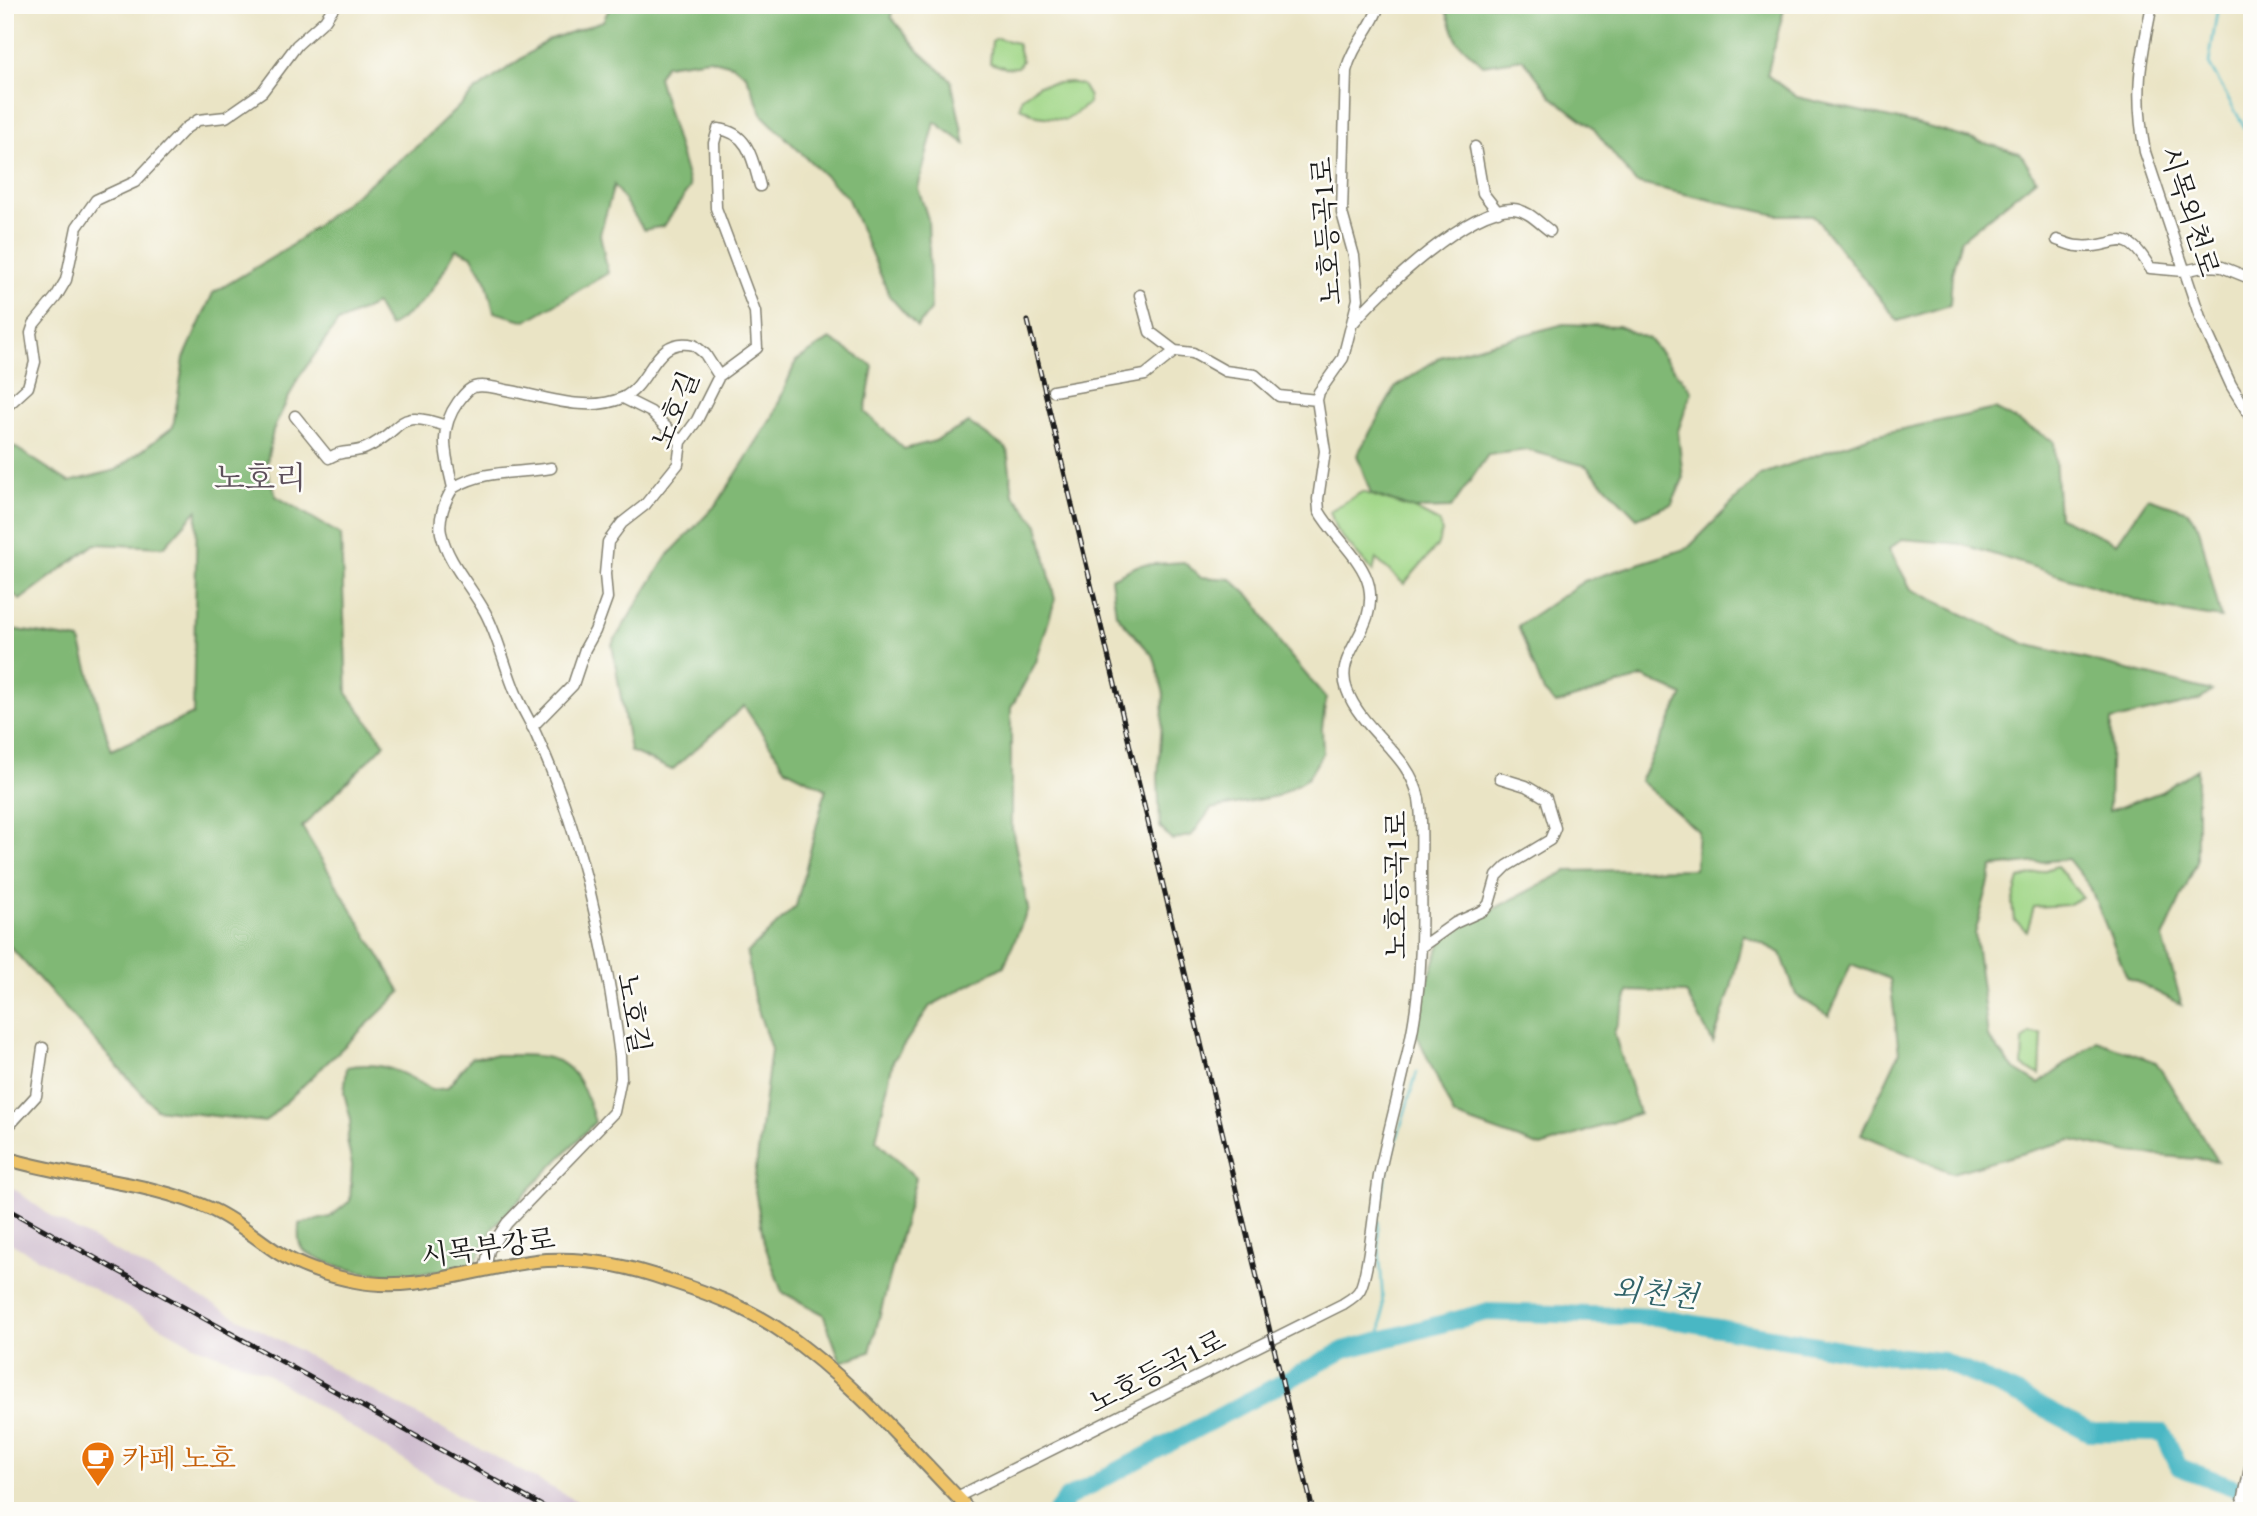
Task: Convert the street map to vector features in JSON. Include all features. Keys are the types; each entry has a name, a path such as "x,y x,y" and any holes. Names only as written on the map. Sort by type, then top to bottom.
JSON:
{"main road":[{"name":"시목부강로","path":"5,1158 57,1173 167,1193 215,1210 296,1263 358,1282 434,1280 546,1260 631,1267 739,1307 784,1333 852,1389 964,1503"}],"street":[{"path":"5,408 28,387 35,362 31,333 34,324 66,280 77,227 96,200 135,182 186,128 198,120 226,117 262,92 297,45 325,20 335,5"},
{"name":"노호등곡1로","path":"964,1503 1343,1304 1360,1289 1382,1160 1413,1026 1421,947 1421,821 1416,788 1391,747 1358,713 1346,690 1343,672 1366,626 1371,600 1368,582 1320,511 1318,499 1325,451 1317,400 1319,392 1343,358 1353,322 1358,280 1342,214 1346,71 1351,51 1372,23 1379,5"},
{"name":"시목외천로","path":"2152,5 2137,76 2140,124 2152,174 2184,271 2216,352 2252,419"},
{"path":"719,376 757,348 755,312 716,208 714,143 718,129 727,130 749,147 760,186"},
{"path":"1475,148 1483,193 1499,212"},
{"path":"1353,322 1385,289 1458,229 1512,209 1527,213 1550,231"},
{"path":"2057,240 2080,247 2118,240 2138,248 2150,268 2184,271 2207,266 2222,267 2252,279"},
{"path":"1140,295 1150,332 1175,351 1194,353 1225,371 1255,375 1279,396 1317,400"},
{"name":"노호길","path":"446,426 456,405 473,387 494,387 588,405 623,398 648,376 656,357 665,348 679,344 694,345 719,376 697,420 681,442 678,464 645,505 622,523 608,542 605,574 607,598 573,685 532,727"},
{"path":"1053,391 1145,375 1175,351"},
{"path":"623,398 651,412 681,442"},
{"path":"295,416 329,458 340,450 362,450 404,420 416,416 446,426 443,449 453,488 489,472 513,473 551,468"},
{"name":"노호길","path":"453,488 446,498 440,526 442,535 454,564 485,612 563,801 585,877 616,1022 621,1078 614,1112 507,1223 489,1250 485,1269"},
{"path":"1421,947 1455,923 1484,910 1489,904 1497,876 1507,866 1550,840 1555,828 1546,798 1526,786 1500,778"},
{"path":"5,1130 36,1096 43,1048"},
{"path":"2241,1511 2252,1458"}],"shaded area":[{"path":"5,1182 52,1217 595,1511 484,1511 264,1372 196,1346 5,1240"}],"green space":[{"path":"611,5 893,5 891,17 919,51 951,80 965,144 935,122 918,188 928,219 931,310 917,327 890,297 847,197 763,116 746,75 732,65 709,59 665,65 658,77 690,187 664,226 644,230 614,185 600,234 608,273 526,321 494,312 486,280 471,255 456,249 429,294 414,310 389,327 376,304 338,322 297,380 273,430 266,468 276,496 341,535 347,693 385,744 302,827 401,992 265,1122 156,1109 5,941 5,628 80,640 111,750 193,714 197,510 164,547 95,544 20,600 5,587 5,451 13,446 69,482 116,470 173,427 184,358 213,293 288,248 422,142 475,91 548,40 603,21"},
{"path":"1444,5 1785,5 1767,75 1797,97 1921,125 2020,153 2036,179 1961,240 1952,273 1950,305 1898,321 1813,215 1777,215 1636,183 1593,128 1552,97 1523,59 1483,65 1457,41"},
{"path":"997,38 1017,43 1022,61 1018,67 1006,68 990,63 992,41"},
{"path":"1070,82 1082,85 1089,97 1088,104 1066,120 1037,116 1020,107 1022,97 1039,85"},
{"path":"1564,324 1618,326 1649,339 1692,391 1678,431 1683,479 1672,504 1637,518 1586,466 1527,450 1488,455 1451,508 1414,509 1371,494 1357,455 1395,388 1440,357"},
{"path":"830,339 873,366 865,412 904,449 935,441 969,423 1007,449 1013,494 1038,525 1055,600 1036,662 1011,708 1011,823 1028,909 1004,966 930,1006 893,1061 876,1140 916,1178 870,1352 841,1362 823,1314 782,1292 764,1243 754,1184 771,1049 754,998 747,953 796,906 826,789 786,769 744,706 672,770 630,751 612,644 667,556 717,504 773,416 796,361"},
{"path":"1995,409 2054,441 2059,517 2117,543 2148,498 2188,511 2199,528 2221,618 2165,609 1961,544 1902,539 1889,549 1911,589 2025,644 2212,691 2200,700 2111,721 2109,811 2161,792 2197,769 2197,862 2163,938 2182,1005 2127,977 2090,887 2068,859 1993,867 1975,934 1988,1037 2013,1068 2039,1084 2097,1041 2156,1062 2218,1161 2130,1153 2071,1140 1952,1173 1861,1134 1899,1053 1890,979 1851,964 1829,1016 1796,995 1781,953 1743,934 1731,988 1713,1043 1686,993 1629,991 1614,1033 1639,1113 1541,1147 1454,1116 1413,1026 1443,935 1567,871 1695,869 1698,831 1640,781 1683,695 1643,677 1556,704 1544,692 1518,626 1584,581 1688,548 1760,475 1870,436"},
{"path":"1362,492 1414,509 1439,522 1442,532 1437,546 1404,584 1376,559 1373,572 1336,530 1330,511"},
{"path":"1184,562 1200,577 1231,579 1256,602 1281,645 1326,698 1322,728 1323,753 1308,778 1277,796 1211,809 1192,835 1172,840 1160,827 1158,777 1164,694 1154,657 1116,614 1111,578 1139,565"},
{"path":"2057,866 2082,897 2067,905 2034,907 2027,931 2014,920 2012,903 2019,879"},
{"path":"2030,1034 2042,1034 2040,1075 2022,1066 2023,1041"},
{"path":"489,1055 532,1055 560,1062 579,1082 595,1122 494,1226 475,1263 416,1274 375,1273 336,1265 303,1250 299,1241 299,1224 330,1217 350,1201 352,1165 347,1140 351,1120 344,1093 347,1067 381,1066 412,1078 432,1090 447,1088 471,1058"}],"waterway":[{"path":"2218,5 2209,64 2252,141"},
{"path":"1379,1214 1385,1178 1417,1072"},
{"path":"1378,1221 1382,1296 1380,1341"},
{"name":"외천천","path":"1057,1511 1067,1498 1344,1350 1486,1312 1655,1317 1863,1353 1943,1361 2023,1397 2089,1432 2163,1433 2179,1467 2252,1494"}],"railway":[{"path":"1028,321 1313,1511"},
{"path":"5,1208 551,1511"}],"place":[{"name":"카페 노호","path":"98,1488"}],"district":[{"name":"노호리","path":"260,478"}]}
